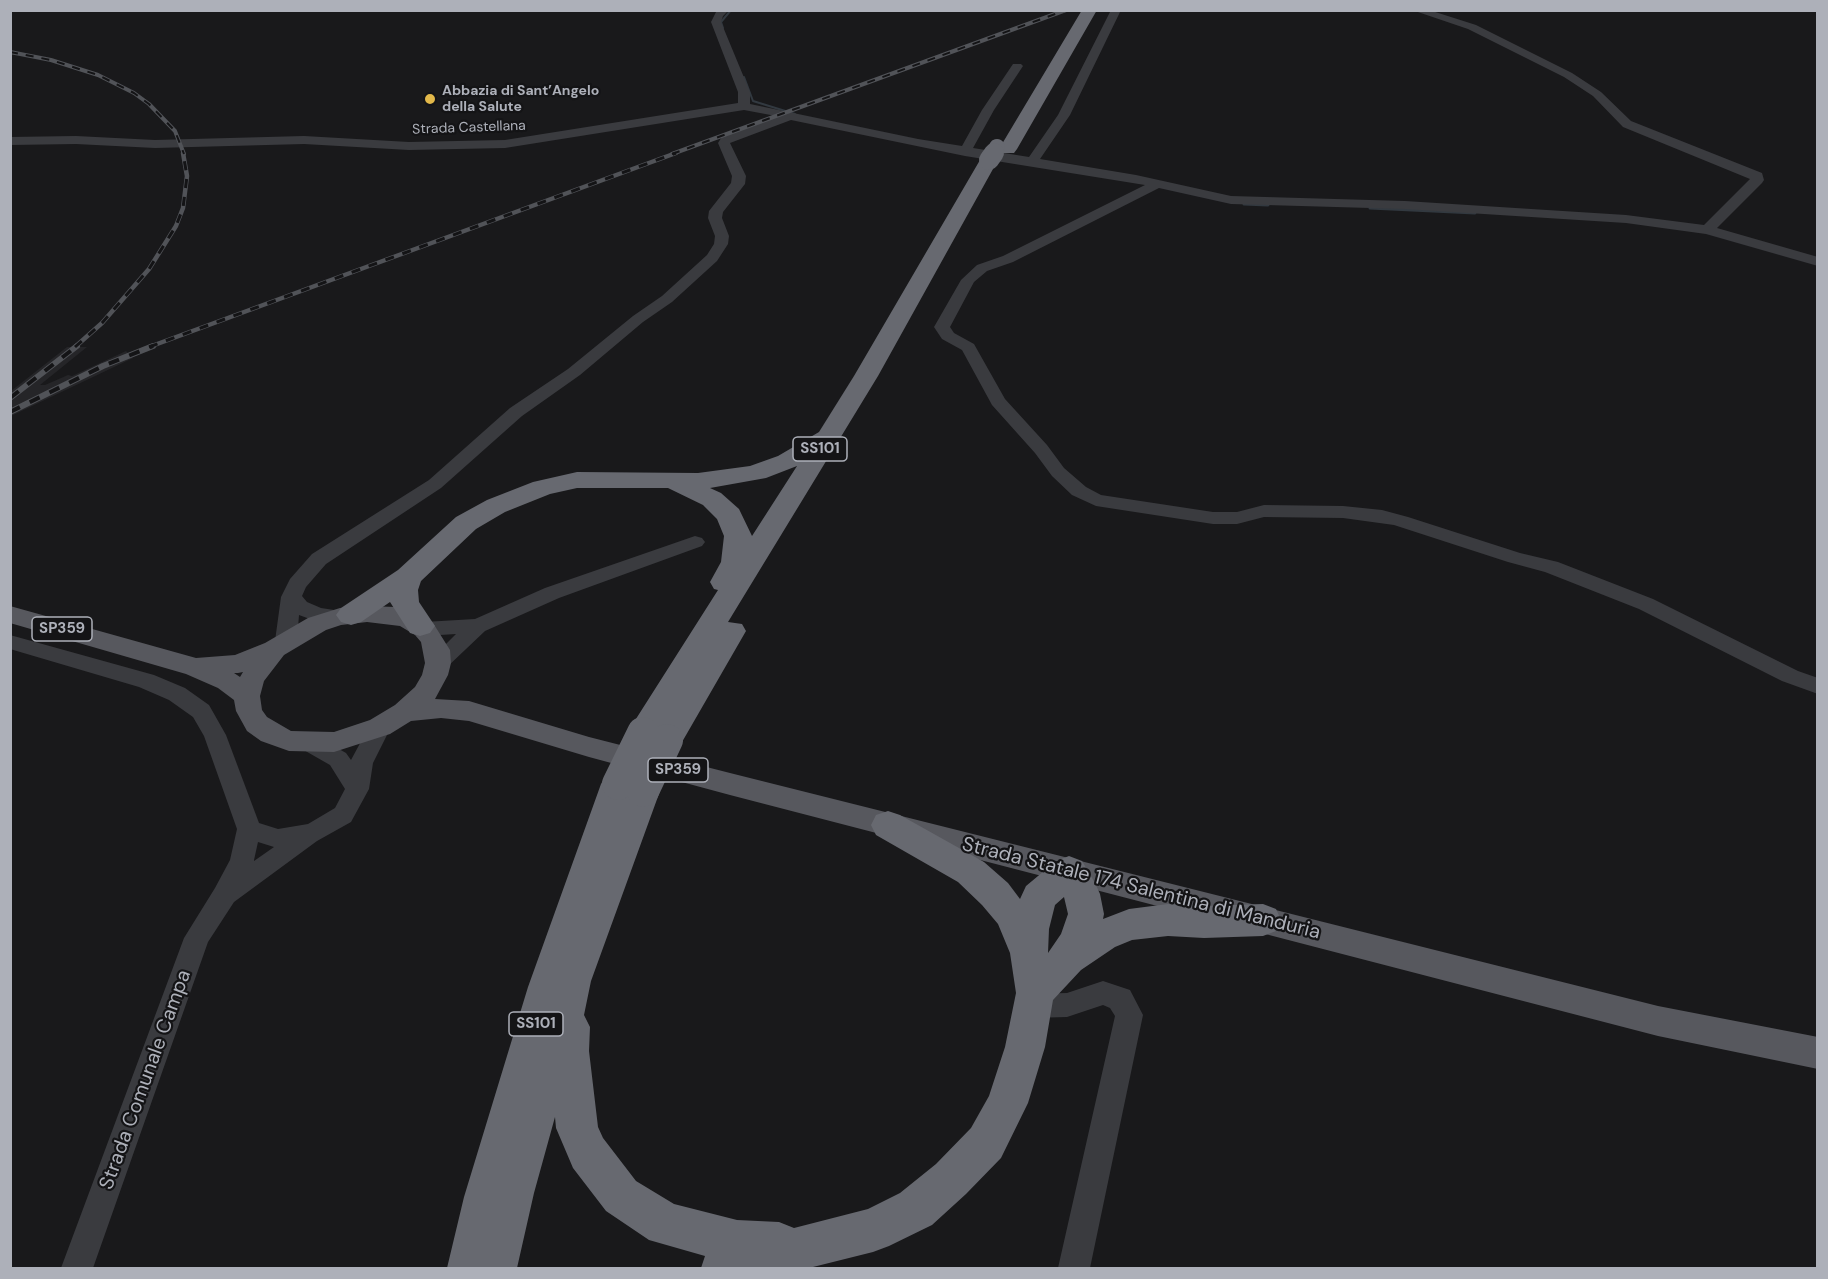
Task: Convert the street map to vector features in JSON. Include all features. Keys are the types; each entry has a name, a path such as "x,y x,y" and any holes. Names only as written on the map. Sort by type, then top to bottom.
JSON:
{"highway":[{"name":"SS101","path":"655,736 830,463 1081,10"},
{"name":"SS101","path":"469,1269 486,1197 547,987 630,787 700,642 1090,10"},
{"path":"345,616 408,577 465,523 496,506 542,488 578,480 698,481 757,472 787,461 830,433"},
{"path":"646,479 687,487 712,499 729,515 738,536 735,562 711,604 700,642"},
{"path":"408,577 404,590 405,603 422,628"},
{"name":"SS101","path":"495,1269 512,1193 630,787"},
{"path":"888,825 971,872 995,894 1012,915 1029,953"},
{"path":"723,1269 873,1230 916,1209 951,1179 986,1143 1007,1103 1025,1047 1033,999 1029,953 1030,930 1039,897 1069,871 1082,894 1086,914 1079,937 1068,958 1033,999"},
{"path":"1068,958 1102,936 1129,925 1168,920 1204,922 1263,920"},
{"path":"572,989 569,1051 577,1128 588,1153 621,1196 665,1224 736,1242 809,1245"}],"main road":[{"name":"SP359","path":"10,614 195,667 227,681 247,696"},
{"path":"375,614 396,616 422,628 432,639 437,650 436,669 424,694 405,712 380,727 350,738 310,743 289,741 271,734 257,724 249,711 247,696 251,680 261,664 280,645 312,627 345,616 375,614"},
{"name":"SP359","path":"195,667 238,664 280,645"},
{"name":"Strada Statale 174 Salentina di Manduria","path":"436,669 448,693 469,711"},
{"name":"Strada Statale 174 Salentina di Manduria","path":"405,712 441,708 469,711 589,747 888,825 1658,1021 1818,1053"}],"street":[{"path":"724,10 718,15 716,22 744,92 744,106"},
{"path":"1032,162 1064,115 1116,10"},
{"path":"1417,10 1472,27 1523,51 1592,90 1627,124 1757,177 1757,180 1707,230"},
{"path":"965,152 988,110 1017,66"},
{"name":"Strada Castellana","path":"10,141 76,140 155,144 304,140 409,146 505,144 744,106 965,152 1032,162 1232,200 1404,205 1626,219 1707,230 1818,262"},
{"path":"280,645 291,597 297,584 319,559 435,484 516,412 574,372 638,319 667,299 712,258 721,244 722,236 715,218 716,211 738,184 739,176 724,143 728,138 789,116"},
{"path":"1153,186 1008,259 982,268 968,280 942,327 948,336 968,347 998,401 1041,449 1058,472 1079,491 1096,500 1213,518 1237,518 1264,511 1353,513 1401,520 1462,542 1551,567 1646,604 1790,676 1818,686"},
{"path":"436,669 478,626 552,593 695,542"},
{"path":"291,597 300,607 318,615 345,616"},
{"path":"422,628 478,626"},
{"path":"10,642 146,681 177,694 201,711 215,735 249,829 278,839 313,833"},
{"path":"224,896 313,833 343,815 357,789 361,763 380,727"},
{"path":"310,743 338,759 357,789"},
{"name":"Strada Comunale Campa","path":"77,1269 197,938 224,896 242,860 249,829"},
{"path":"1033,999 1067,1005 1103,993 1120,999 1129,1015 1074,1269"}],"shaded area":[{"path":"67,347 87,347 40,385 68,375 72,376 126,351 133,358 11,416 11,391"}],"waterway":[{"path":"723,28 721,22 731,10"},
{"path":"744,77 753,101 795,114"},
{"path":"1244,204 1268,205"},
{"path":"1370,208 1475,213"}],"railway":[{"path":"672,154 1066,10"},
{"path":"10,52 51,60 98,75 134,93 149,104 175,131 184,154"},
{"path":"75,347 102,323 149,269 176,226 183,208 187,176 183,153"},
{"path":"149,347 676,153"},
{"path":"10,398 77,346"},
{"path":"10,412 103,366 153,346"}],"place":[{"name":"Abbazia di Sant’Angelo della Salute","path":"430,99"}]}
